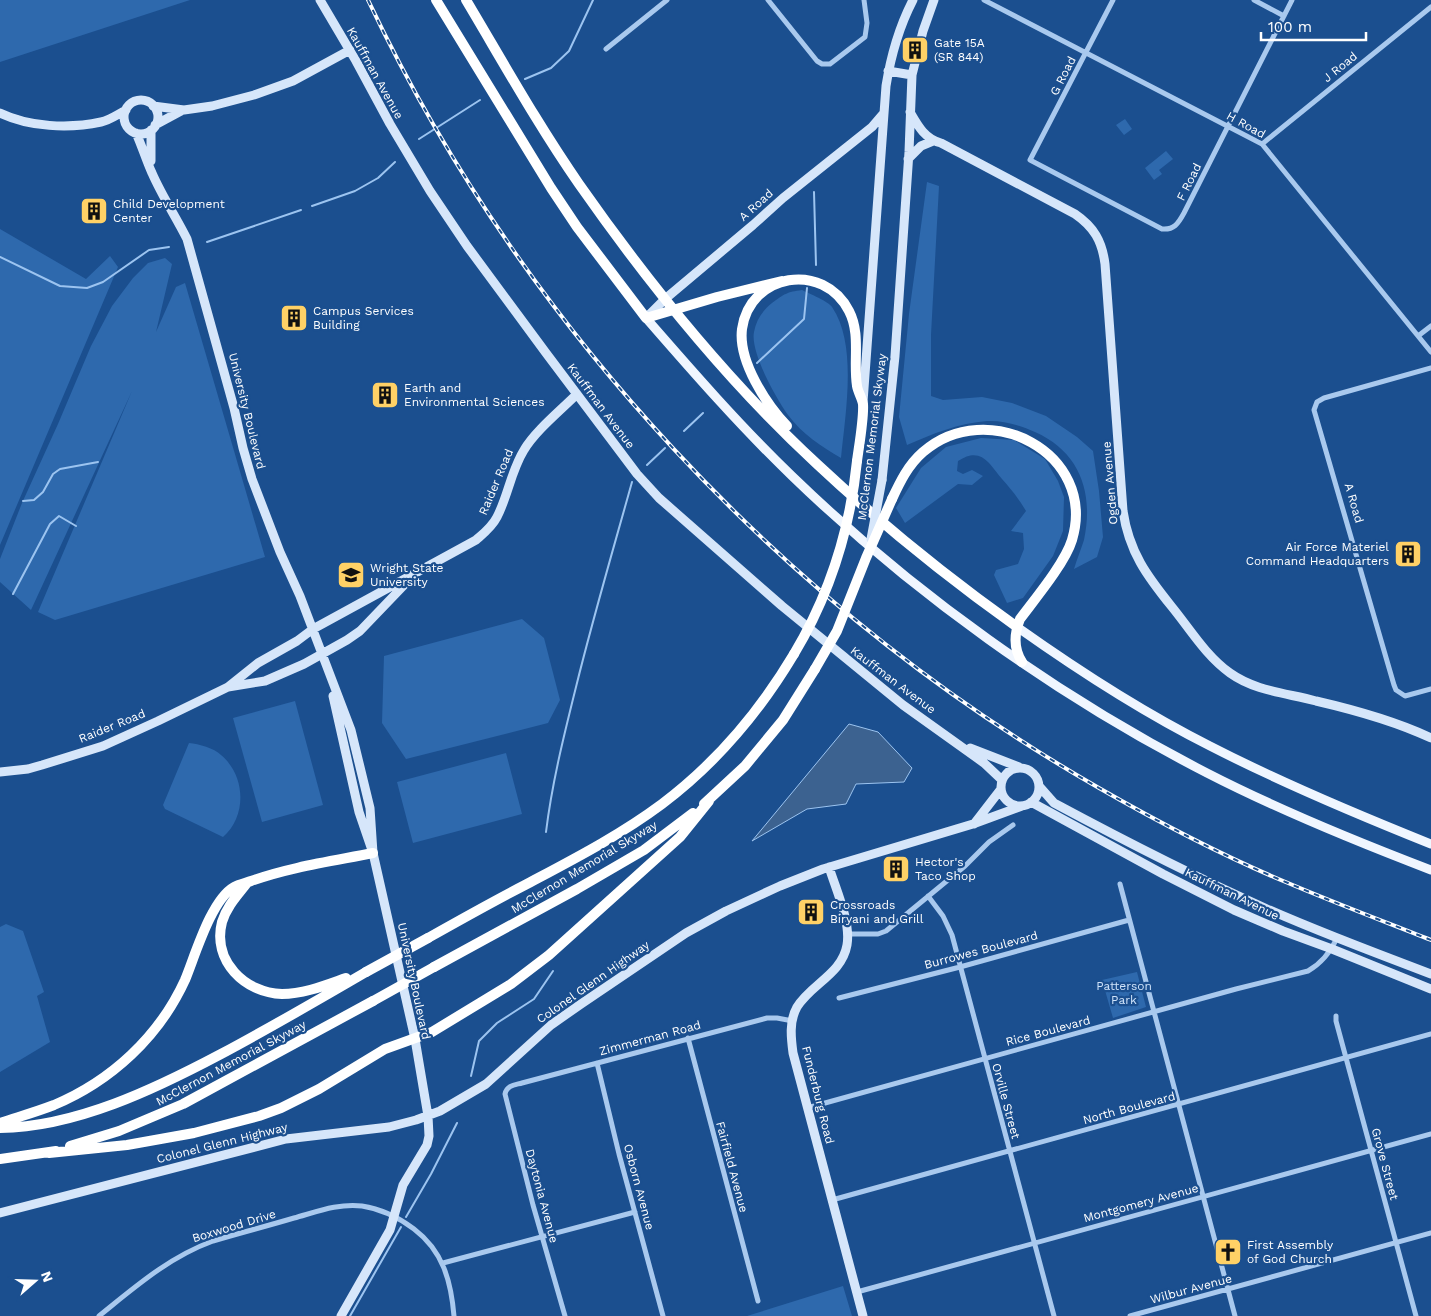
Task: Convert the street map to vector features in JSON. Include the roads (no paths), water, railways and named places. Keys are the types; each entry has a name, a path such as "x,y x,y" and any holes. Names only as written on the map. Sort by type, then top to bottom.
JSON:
{"highway":[{"path":"436,0 551,188 646,318 782,281 800,279 826,286 842,300 851,315 856,347 857,386 863,404"},
{"path":"466,0 533,112 578,182 674,310 775,423 817,464 901,538 977,599 1017,627"},
{"path":"782,281 764,290 748,310 742,338 746,358 760,389 781,420 847,491"},
{"name":"McClernon Memorial Skyway","path":"0,1128 14,1128 43,1123 86,1113 150,1089 243,1042 366,972 574,860 625,830 690,781 738,732 768,693 794,654 825,595 840,551 855,485 863,404"},
{"path":"866,558 904,476 916,459 935,443 957,433 985,429 1013,434 1038,446 1056,462 1068,480 1072,491 1075,516 1073,535 1066,554 1020,619 1017,627 1016,645 1022,662"},
{"name":"McClernon Memorial Skyway","path":"0,1159 49,1153 119,1130 183,1104 577,889 644,850 709,801 745,766 783,720 837,631 866,558"},
{"path":"49,1153 127,1145 194,1133 251,1118 281,1108 319,1089 385,1049 432,1032 511,984 549,955 680,837 709,801"},
{"path":"0,1123 69,1098 100,1080 132,1054 152,1032 178,993 212,914 222,897 234,887 281,872 373,852"},
{"path":"247,882 228,907 221,932 222,946 226,959 233,972 242,980 252,987 264,991 289,993 312,990 366,972"}],"main road":[{"path":"646,318 717,399 792,476 856,534 940,602 1022,662 1139,736 1206,773 1295,815 1431,870"},
{"path":"1017,627 1106,687 1209,746 1311,795 1431,844"}],"street":[{"name":"Kauffman Avenue","path":"320,0 430,191 468,246 631,466 659,498 782,606 862,673 903,705 958,743 1002,780"},
{"path":"606,49 667,0"},
{"path":"768,0 817,61 825,64 830,64 865,37 867,23 864,0"},
{"name":"McClernon Memorial Skyway","path":"863,404 889,67 901,24 913,0"},
{"name":"McClernon Memorial Skyway","path":"866,558 874,529 882,480 895,356 912,71 934,0"},
{"name":"H Road","path":"984,0 1262,144 1431,352"},
{"name":"G Road","path":"1030,160 1113,0"},
{"path":"1254,0 1284,16"},
{"name":"F Road","path":"1030,160 1162,228 1173,228 1178,224 1292,0"},
{"name":"J Road","path":"1262,144 1431,7"},
{"path":"153,106 184,110 232,101 281,86 350,50"},
{"path":"889,67 912,71"},
{"name":"University Boulevard","path":"102,122 126,110 131,104 140,100 146,101 153,106 158,117 153,128 150,152 152,173"},
{"path":"126,110 124,117 128,127"},
{"path":"136,133 146,133 184,110"},
{"path":"908,159 920,146 933,141 918,128 910,112"},
{"name":"University Boulevard","path":"0,113 12,118 52,126 102,122 128,127 136,133 152,173 182,227 187,240 252,479 323,654 353,739 370,808 373,852 415,1039 428,1116 429,1136 427,1145 403,1185 390,1230 341,1316"},
{"name":"A Road","path":"646,318 665,299 753,226 783,198 872,127 884,113"},
{"name":"Ogden Avenue","path":"933,141 958,152 1075,214 1083,219 1097,237 1103,249 1105,264 1123,511 1128,537 1139,563 1149,579 1211,656 1228,672 1256,686 1406,726 1431,738"},
{"path":"1418,336 1431,326"},
{"name":"A Road","path":"1431,368 1324,398 1317,402 1314,410 1396,690 1405,696 1431,689"},
{"name":"Raider Road","path":"0,772 28,769 103,746 228,687 258,663 297,641 313,629 476,540 487,531 497,518 516,464 524,448 577,394"},
{"name":"Raider Road","path":"228,687 264,681 323,654 347,640 360,631 406,583 429,566"},
{"name":"Kauffman Avenue","path":"958,743 1019,768"},
{"path":"1019,768 1028,769 1034,775 1039,786 1037,795 1031,802 1022,806 1008,802 1001,790 1002,780 1007,772 1019,768"},
{"name":"Kauffman Avenue","path":"1039,786 1054,803 1183,870 1337,938 1431,974"},
{"path":"973,824 1001,790"},
{"name":"Kauffman Avenue","path":"1031,802 1162,874 1234,910 1431,989"},
{"name":"Colonel Glenn Highway","path":"0,1213 286,1140 389,1127 428,1116 460,1101 499,1073 551,1025 686,934 744,902 829,867 973,824 1022,806"},
{"path":"848,934 878,934 886,931 965,866 989,842 1014,825"},
{"name":"Funderburg Road","path":"829,867 847,925 848,934 844,955 830,974 814,988 797,1008 791,1032 793,1053 863,1316"},
{"path":"1120,884 1235,1316"},
{"name":"Orville Street","path":"928,896 947,923 1054,1316"},
{"name":"Burrowes Boulevard","path":"839,998 1129,920"},
{"name":"Rice Boulevard","path":"807,1108 1308,971 1320,963 1332,949 1337,938"},
{"name":"Grove Street","path":"1336,1016 1416,1316"},
{"name":"Zimmerman Road","path":"514,1085 767,1018 793,1021"},
{"name":"North Boulevard","path":"832,1200 1431,1034"},
{"name":"Fairfield Avenue","path":"688,1038 758,1301"},
{"name":"Osborn Avenue","path":"597,1063 606,1105 663,1316"},
{"name":"Daytonia Avenue","path":"514,1085 508,1087 505,1094 542,1237 565,1316"},
{"name":"Montgomery Avenue","path":"857,1292 1431,1134"},
{"name":"Boxwood Drive","path":"99,1316 154,1271 182,1254 213,1241 340,1207 361,1206 378,1209 394,1216 425,1238 444,1263"},
{"path":"454,1316 450,1283 444,1263 635,1212"},
{"name":"Wilbur Avenue","path":"1130,1316 1431,1233"}],"waterway":[{"path":"525,79 551,68 569,51 593,0"},
{"path":"419,139 480,100"},
{"path":"312,206 355,191 378,178 395,162"},
{"path":"814,192 816,265"},
{"path":"207,242 301,210"},
{"path":"0,257 60,286 87,288 103,282 149,250 169,247"},
{"path":"757,363 804,319 807,288"},
{"path":"684,431 703,413"},
{"path":"647,465 665,448"},
{"path":"23,501 34,500 43,492 53,474 60,469 98,462"},
{"path":"546,832 563,741 596,610 632,482"},
{"path":"13,594 50,524 59,516 76,526"},
{"path":"471,1076 479,1041 497,1023 534,999 553,971"},
{"path":"406,1217 457,1123"},
{"path":"350,1316 401,1227"}],"railway":[{"path":"368,0 431,120 503,236 585,346 674,449 771,546 874,635 984,716 1099,788 1168,826 1264,873 1431,940"}],"place":[{"name":"Gate 15A (SR 844)","path":"915,50"},
{"name":"Child Development Center","path":"94,211"},
{"name":"Campus Services Building","path":"294,318"},
{"name":"Earth and Environmental Sciences","path":"385,395"},
{"name":"Air Force Materiel Command Headquarters","path":"1408,554"},
{"name":"Wright State University","path":"351,575"},
{"name":"Hector's Taco Shop","path":"896,869"},
{"name":"Crossroads Biryani and Grill","path":"811,912"},
{"name":"First Assembly of God Church","path":"1228,1252"}],"park label":[{"name":"Patterson Park","path":"1124,993"}]}
